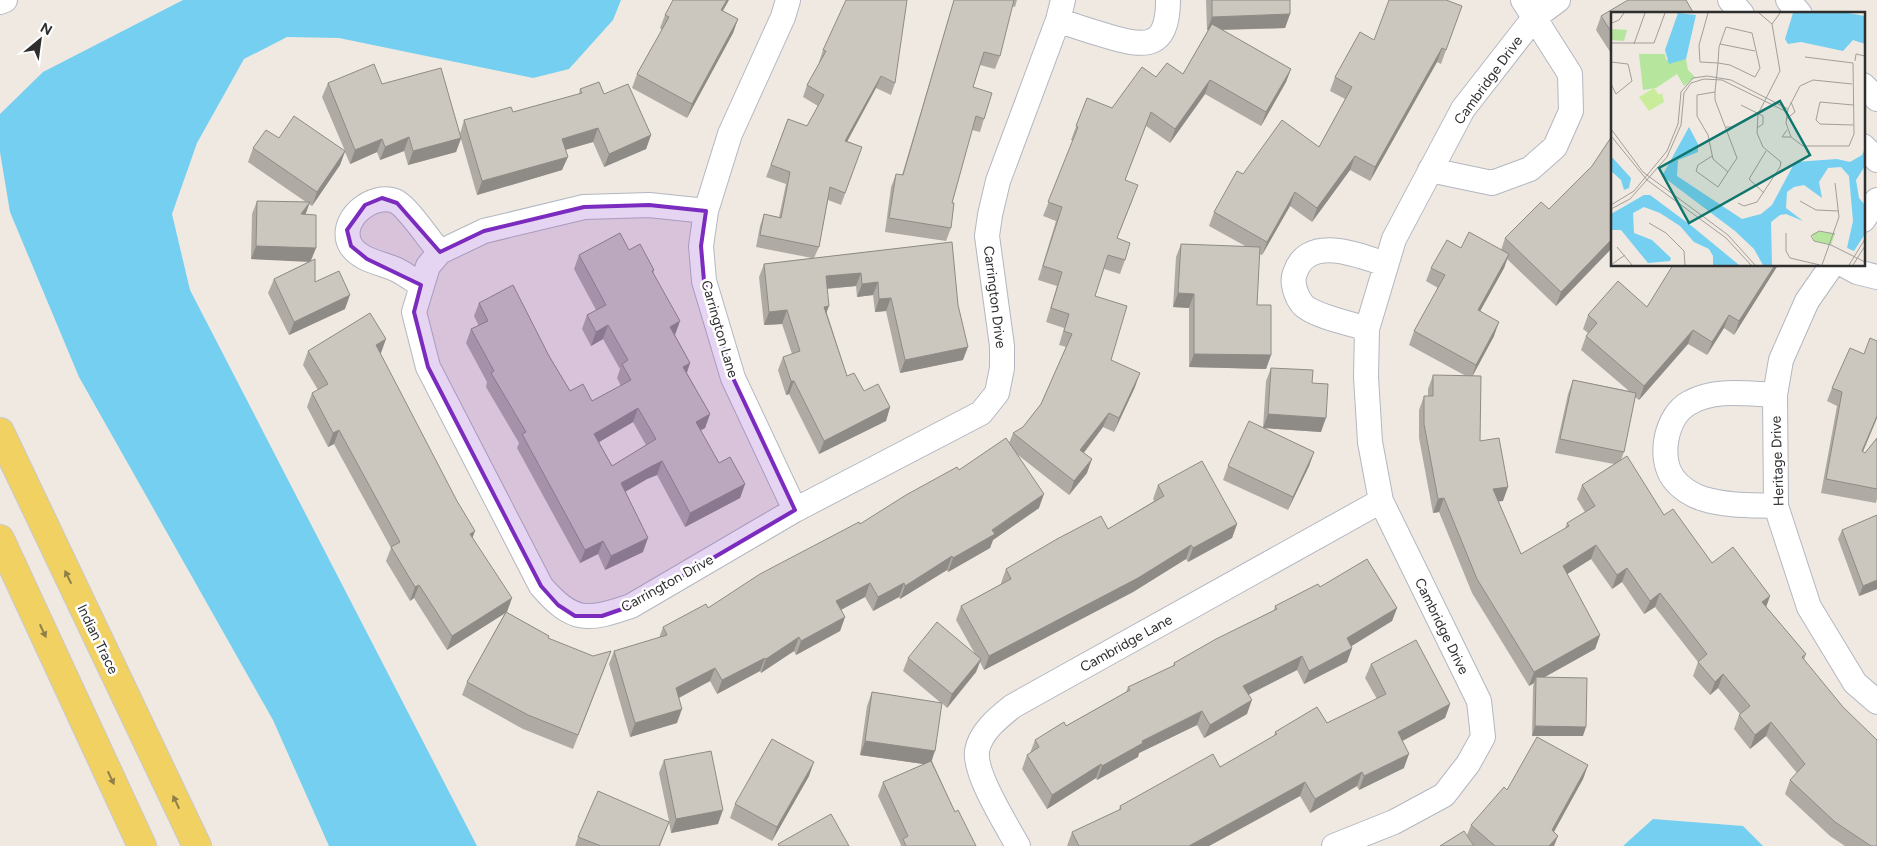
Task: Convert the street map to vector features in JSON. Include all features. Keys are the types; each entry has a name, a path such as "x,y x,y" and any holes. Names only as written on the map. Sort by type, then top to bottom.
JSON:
{"main road":[{"name":"Indian Trace","path":"0,432 38,516 197,846"},
{"path":"0,539 142,846"}],"street":[{"path":"0,2 4,0"},
{"name":"Carrington Lane","path":"788,0 783,17 730,134 706,211 701,246 704,281 733,378 795,510"},
{"path":"1060,10 1137,45 1154,41 1165,28 1168,0"},
{"name":"Cambridge Drive","path":"1334,846 1394,822 1444,795 1468,764 1483,737 1479,701 1381,502 1370,442 1366,377 1367,329 1394,238 1463,109 1529,9 1558,0"},
{"path":"1730,0 1740,12"},
{"path":"1788,0 1798,12"},
{"name":"Cambridge Drive","path":"1430,170 1492,183 1530,169 1555,147 1571,111 1570,74 1529,9"},
{"name":"Carrington Drive","path":"706,211 649,205 584,207 484,231 440,252 428,266 421,285 414,312 428,368 542,586 564,609 576,616 602,616 631,606 795,510 981,413 997,393 1002,346 987,236 990,215 998,181 1060,10"},
{"path":"1864,86 1877,99"},
{"path":"1864,147 1877,160"},
{"path":"421,285 396,270 367,259 351,246 347,230 353,217 365,205 382,198 397,203 440,252"},
{"path":"1864,219 1877,200"},
{"path":"1367,329 1319,314 1304,305 1295,291 1294,275 1300,261 1313,252 1333,250 1385,264"},
{"name":"Heritage Drive","path":"1831,266 1807,301 1781,360 1775,395 1776,506 1809,608 1855,683 1877,702"},
{"path":"1846,266 1858,272 1877,277"},
{"path":"1775,395 1724,393 1706,396 1688,403 1677,414 1669,429 1666,446 1667,463 1673,478 1686,491 1704,499 1776,506"},
{"name":"Cambridge Lane","path":"1018,846 978,769 977,750 992,723 1013,706 1381,502"}],"highlighted area":[{"path":"382,198 397,203 440,252 484,231 584,207 649,205 706,211 701,246 704,281 733,378 795,510 631,606 602,616 575,616 558,605 541,586 428,367 414,312 421,285 367,259 351,246 347,230 365,205"}],"water":[{"path":"183,0 621,0 613,20 569,69 533,78 339,38 287,37 244,59 197,143 172,214 190,290 477,846 329,846 273,720 79,377 10,212 0,152 0,114 43,72"},
{"path":"1653,819 1743,826 1763,846 1623,846"}],"building":[{"path":"673,0 727,0 721,10 738,19 692,104 637,74 669,17 665,15"},
{"path":"846,0 907,0 895,83 881,76 845,141 862,147 845,193 830,187 819,247 760,235 764,214 781,218 790,172 771,165 788,119 807,126 824,95 807,85 826,51 823,50"},
{"path":"954,0 1014,0 1000,56 984,52 973,87 992,93 984,119 976,116 952,203 954,203 951,228 889,218 896,174 903,175"},
{"path":"1212,0 1290,0 1290,14 1212,17"},
{"path":"1389,0 1446,0 1462,6 1446,50 1442,48 1375,167 1355,156 1317,208 1295,192 1267,242 1214,212 1237,171 1243,174 1282,120 1319,147 1352,87 1335,77 1360,32 1374,40"},
{"path":"1628,0 1686,0 1693,12 1611,12 1611,31 1601,16"},
{"path":"1212,24 1291,69 1266,112 1210,80 1175,129 1151,112 1125,180 1138,185 1117,238 1130,243 1125,260 1108,255 1095,296 1127,306 1111,360 1140,373 1119,418 1109,413 1080,450 1092,459 1074,481 1013,433 1023,427 1041,404 1072,334 1064,331 1069,314 1051,308 1062,272 1043,266 1062,207 1048,202 1078,127 1076,126 1087,98 1112,108 1142,67 1156,77 1167,63 1183,74"},
{"path":"374,64 382,84 441,68 461,138 413,151 409,137 385,147 382,139 355,150 328,83"},
{"path":"599,82 604,94 628,84 651,135 609,154 598,128 562,139 568,157 482,181 464,120 511,107 513,112 582,93 580,89"},
{"path":"294,116 345,151 317,192 253,148 266,130 279,138"},
{"path":"1611,138 1611,240 1561,292 1505,238 1541,202 1549,209 1592,166"},
{"path":"257,201 310,202 301,214 316,215 316,248 256,246"},
{"path":"1469,232 1509,254 1478,310 1499,322 1476,365 1414,331 1445,275 1431,268 1447,240 1461,248"},
{"path":"620,233 629,250 640,244 654,270 652,271 680,321 670,327 690,363 683,367 710,414 696,422 719,463 730,457 745,484 690,513 662,461 652,466 621,483 648,538 611,556 603,541 585,550 522,434 526,432 491,373 494,371 471,329 488,321 479,303 513,285 549,356 570,391 583,384 592,401 631,380 622,364 628,360 608,325 596,332 587,315 606,305 579,255","holes":["638,408 656,439 612,466 594,434"]},
{"path":"952,242 958,305 968,347 905,360 891,298 879,299 878,282 862,284 861,273 826,276 829,306 824,307 847,376 854,373 864,391 878,384 890,407 824,441 794,381 791,381 783,357 800,351 787,310 769,312 764,264"},
{"path":"1181,244 1260,247 1257,305 1271,305 1271,355 1194,354 1194,294 1178,293"},
{"path":"315,259 315,282 339,271 350,295 294,322 274,279"},
{"path":"1672,266 1774,266 1739,321 1729,315 1712,342 1693,330 1644,386 1586,336 1597,323 1588,315 1618,281 1647,307"},
{"path":"370,313 386,339 376,345 457,501 475,531 470,534 512,598 452,636 419,585 415,587 391,547 400,542 339,430 333,433 312,393 328,384 308,351"},
{"path":"1870,338 1877,341 1877,416 1862,451 1865,453 1877,438 1877,489 1826,479 1842,392 1832,388 1850,348 1864,354"},
{"path":"1271,368 1313,370 1312,383 1328,384 1326,418 1268,414"},
{"path":"1433,375 1481,376 1480,441 1499,438 1508,487 1493,489 1521,554 1569,526 1567,523 1595,506 1582,485 1627,456 1664,515 1673,509 1712,563 1733,547 1770,596 1762,602 1806,654 1802,657 1843,707 1877,740 1877,846 1871,846 1835,822 1790,780 1805,764 1771,722 1755,735 1739,715 1750,706 1723,674 1715,682 1698,662 1707,654 1660,593 1650,601 1627,568 1617,575 1596,545 1563,566 1600,635 1534,672 1477,579 1444,498 1438,499 1424,424 1424,396 1433,396"},
{"path":"1573,380 1636,393 1624,452 1560,439"},
{"path":"1249,421 1314,452 1293,497 1228,466"},
{"path":"1006,438 1044,494 992,530 995,534 953,558 952,556 905,586 904,583 878,597 870,583 836,601 845,617 801,641 799,637 766,659 722,680 715,668 676,688 682,709 635,723 614,651 667,635 663,627 706,604 708,608 760,574 859,522 860,524 906,495 957,467 959,470"},
{"path":"1202,461 1237,524 1193,548 1191,545 1138,578 989,656 961,606 1011,579 1006,569 1057,539 1101,516 1108,529 1164,496 1158,485"},
{"path":"1877,515 1877,580 1863,586 1842,530"},
{"path":"1367,559 1397,608 1347,638 1352,648 1309,671 1302,656 1243,686 1252,700 1210,725 1202,711 1142,741 1143,743 1102,766 1101,764 1052,795 1027,755 1039,747 1035,740 1064,722 1066,726 1130,690 1128,687 1175,665 1174,663 1216,639 1277,609 1275,606 1318,584 1320,587"},
{"path":"506,612 549,636 548,638 593,656 611,651 578,735 528,715 467,682"},
{"path":"937,622 981,659 952,694 908,658"},
{"path":"1416,640 1450,704 1398,732 1409,754 1364,776 1362,772 1315,799 1305,782 1189,846 1079,846 1072,832 1121,809 1120,806 1213,754 1220,767 1277,734 1275,732 1317,707 1327,723 1386,694 1371,664"},
{"path":"1536,677 1587,678 1586,727 1535,726"},
{"path":"872,692 942,703 935,751 865,741"},
{"path":"1537,737 1588,765 1552,830 1558,836 1549,846 1495,846 1471,825 1504,787 1507,790"},
{"path":"772,739 814,762 777,827 735,804"},
{"path":"711,751 723,810 676,819 664,760"},
{"path":"931,761 955,812 958,810 976,846 906,846 903,839 908,836 883,782"},
{"path":"598,791 669,822 659,846 601,846 578,837"},
{"path":"831,814 849,846 779,846 778,844"},
{"path":"1464,831 1474,846 1440,846"}]}
